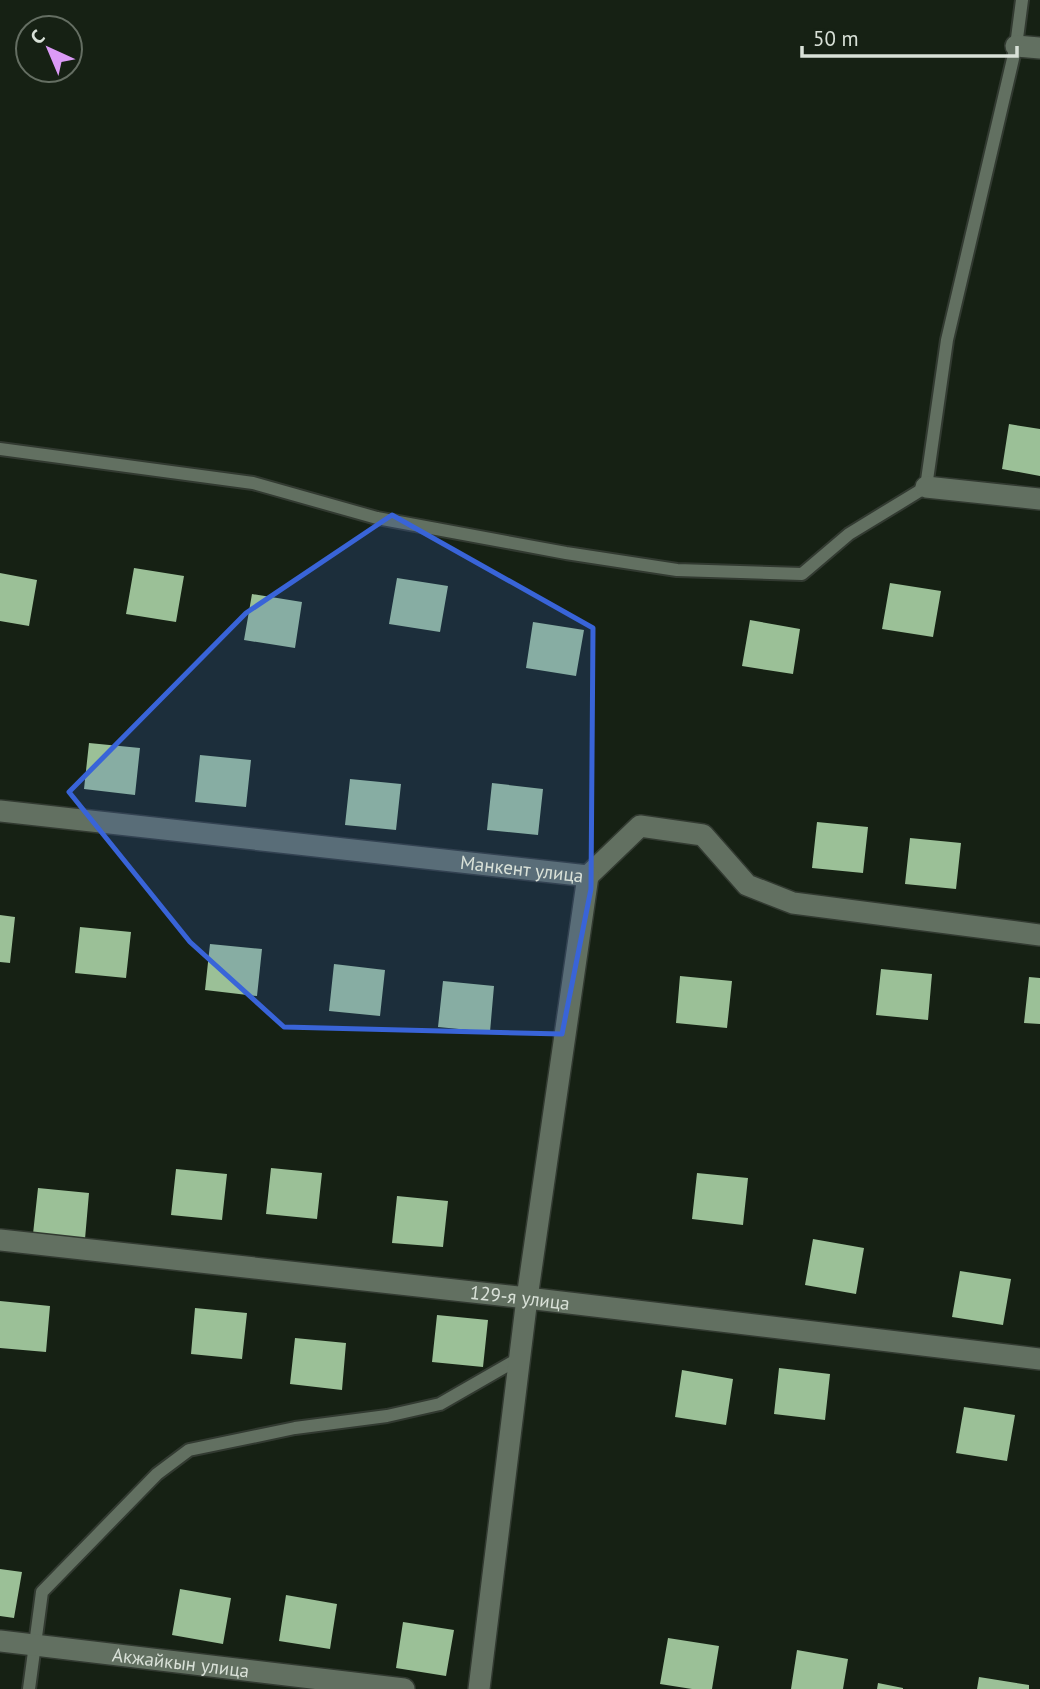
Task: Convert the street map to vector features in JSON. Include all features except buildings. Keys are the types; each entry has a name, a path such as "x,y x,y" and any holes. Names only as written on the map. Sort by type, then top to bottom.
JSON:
{"street":[{"path":"1016,46 1040,48"},
{"path":"926,487 1040,499"},
{"name":"Манкент улица","path":"0,811 588,876 640,826 703,835 747,885 793,903 1040,935"},
{"path":"479,1689 527,1298 588,876"},
{"name":"129-я улица","path":"0,1240 527,1298 1040,1359"},
{"name":"Акжайкын улица","path":"0,1642 404,1689"}],"lane":[{"path":"0,449 253,483 377,518 566,553 677,570 802,574 849,534 926,487 947,340 1016,46 1022,0"},
{"path":"29,1689 42,1592 157,1474 189,1450 295,1428 387,1416 440,1404 520,1359"}],"highlighted area":[{"path":"392,515 593,628 591,889 562,1034 284,1027 190,942 69,792 246,613"}]}
